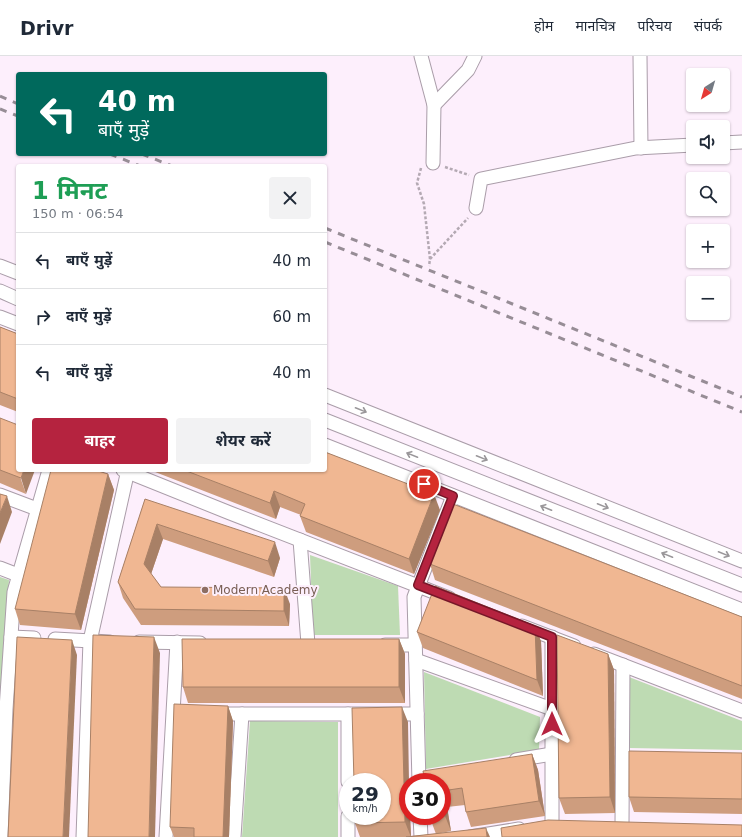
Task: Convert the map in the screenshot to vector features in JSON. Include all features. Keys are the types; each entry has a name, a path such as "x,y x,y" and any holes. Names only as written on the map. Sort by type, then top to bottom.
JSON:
{"street":[{"path":"421,56 434,105 433,163"},
{"path":"434,105 468,70 475,56"},
{"path":"640,56 641,148"},
{"path":"730,143 742,142"},
{"path":"476,208 480,179 636,148 686,145"},
{"path":"0,266 16,272"},
{"path":"0,291 16,297"},
{"path":"0,317 16,323"},
{"path":"327,396 742,562"},
{"path":"327,421 742,585"},
{"path":"327,446 742,610"},
{"path":"1,837 2,745 14,592 48,472"},
{"path":"83,837 90,641 126,472"},
{"path":"128,472 462,603"},
{"path":"0,495 37,509"},
{"path":"422,773 417,714 414,597 453,496"},
{"path":"300,540 308,644"},
{"path":"0,568 18,575"},
{"path":"507,620 742,711"},
{"path":"11,637 90,641 216,643"},
{"path":"552,637 552,824"},
{"path":"166,837 177,642"},
{"path":"293,644 323,644"},
{"path":"369,645 415,645"},
{"path":"416,660 552,709"},
{"path":"622,824 623,665"},
{"path":"173,714 188,714"},
{"path":"204,714 417,714"},
{"path":"234,837 242,714"},
{"path":"348,714 348,773"},
{"path":"505,762 552,754"},
{"path":"622,758 638,758"},
{"path":"470,837 495,835 534,826 568,824"},
{"path":"606,824 637,824"},
{"path":"348,825 348,837"},
{"path":"420,825 421,837"}],"path":[{"path":"430,266 424,204 417,183 421,168 433,163 480,179"},
{"path":"430,259 476,208"}],"green space":[{"path":"310,555 398,586 400,635 313,635"},
{"path":"0,577 9,580 0,724"},
{"path":"424,672 540,717 539,750 426,769"},
{"path":"629,677 742,721 742,750 629,748"},
{"path":"250,721 338,722 338,837 242,837"}],"building":[{"path":"0,327 16,333 16,398 0,392"},
{"path":"0,418 16,424 16,472 23,472 21,478 0,470"},
{"path":"327,453 434,494 409,559 300,516 305,504 274,491 270,503 189,472 327,472"},
{"path":"50,472 102,472 108,474 75,614 15,609"},
{"path":"0,494 7,496 0,513"},
{"path":"145,499 275,542 268,561 157,524 144,564 161,587 284,588 284,611 135,609 118,582"},
{"path":"453,504 742,617 742,686 430,564"},
{"path":"435,586 535,626 537,680 417,632"},
{"path":"93,635 154,637 149,837 88,837"},
{"path":"557,635 608,654 610,797 559,798"},
{"path":"17,637 72,640 63,837 8,837"},
{"path":"182,639 399,639 399,687 183,687"},
{"path":"174,704 228,706 223,837 194,837 194,828 170,827"},
{"path":"402,707 404,773 399,773 399,822 391,822 391,773 354,773 352,708"},
{"path":"629,751 742,753 742,799 629,797"},
{"path":"532,754 539,801 466,812 462,788 451,790 451,773 423,773 423,771"},
{"path":"548,820 742,825 742,837 502,837 501,828"},
{"path":"486,828 487,837 406,837"}],"railway":[{"path":"0,96 16,103"},
{"path":"0,109 16,115"},
{"path":"115,156 135,164"},
{"path":"147,156 167,164"},
{"path":"327,229 742,397"},
{"path":"327,243 742,412"}],"place":[{"name":"Modern Academy","path":"205,590"}],"route":[{"path":"424,484 453,496 418,585 552,637 552,724"}]}
